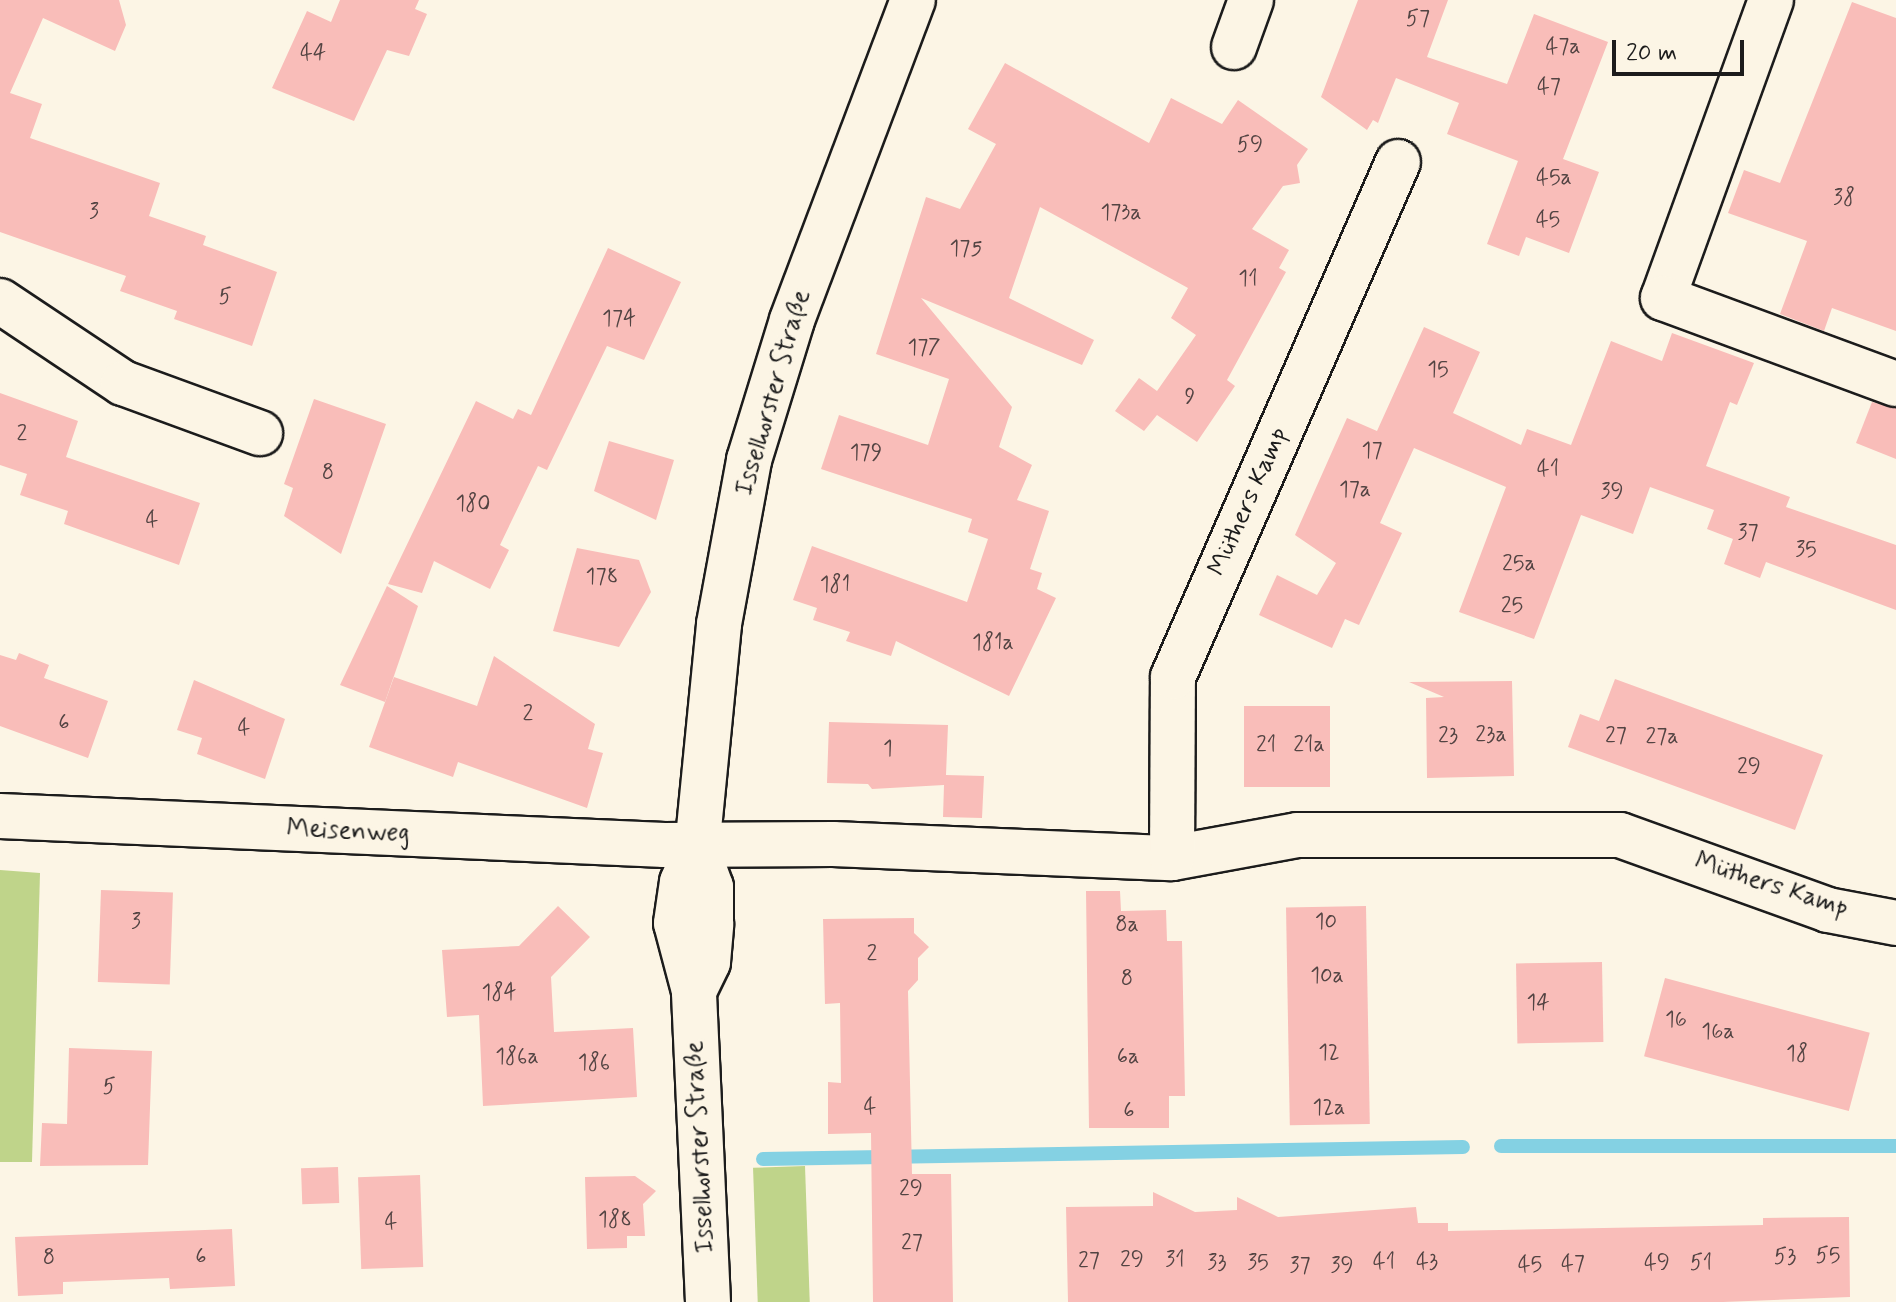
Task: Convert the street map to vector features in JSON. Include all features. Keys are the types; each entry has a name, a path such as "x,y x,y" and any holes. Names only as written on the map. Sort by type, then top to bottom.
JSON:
{"street":[{"name":"Isselhorster Straße","path":"708,1302 694,991 676,923 682,882 697,846 719,624 749,460 792,320 913,0"},
{"path":"1234,47 1251,0"},
{"path":"1771,0 1663,298 1896,384"},
{"name":"Müthers Kamp","path":"1172,858 1173,677 1398,162"},
{"path":"0,301 123,383 260,433"},
{"name":"Meisenweg","path":"0,816 697,846"},
{"name":"Müthers Kamp","path":"697,846 1172,858 1297,835 1620,835 1828,910 1896,923"}],"green space":[{"path":"0,870 40,873 32,1162 0,1162"},
{"path":"805,1166 810,1302 758,1302 753,1168"}],"building":[{"path":"0,0 119,0 126,25 115,51 43,18 10,93 42,104 30,138 160,183 149,216 206,236 203,245 277,272 252,346 174,319 177,311 120,291 126,276 0,232"},
{"path":"340,0 419,0 415,9 427,14 409,56 387,50 354,121 272,88 307,11 331,22"},
{"path":"1358,0 1448,0 1427,57 1507,84 1534,14 1608,42 1563,159 1599,172 1569,253 1526,237 1519,256 1487,244 1518,161 1447,134 1459,103 1396,78 1378,123 1373,120 1367,130 1321,97"},
{"path":"1852,2 1896,18 1896,331 1832,308 1824,331 1780,314 1807,241 1728,213 1744,170 1780,183"},
{"path":"1005,63 1149,143 1171,98 1222,124 1238,100 1308,149 1297,165 1300,183 1283,186 1252,229 1289,250 1279,268 1286,272 1227,380 1235,386 1197,442 1157,415 1144,431 1115,411 1139,378 1157,391 1196,335 1171,318 1188,288 1040,207 1009,298 1094,340 1082,365 921,298 1012,407 999,447 1032,465 1017,500 1049,511 1030,569 1042,573 1037,589 1056,598 1009,696 896,641 891,656 846,641 850,632 813,620 817,608 793,600 812,546 967,602 988,539 968,532 972,519 821,469 839,415 928,445 949,379 876,354 926,197 960,209 996,144 968,129"},
{"path":"608,248 681,282 644,360 607,346 547,470 538,466 500,545 509,550 490,589 434,561 422,593 388,584 476,401 513,419 518,409 531,415"},
{"path":"1424,327 1480,352 1453,413 1521,445 1527,429 1571,445 1611,341 1662,361 1672,333 1754,363 1737,405 1730,402 1706,466 1790,497 1786,507 1896,545 1896,610 1766,562 1760,578 1724,564 1733,539 1707,529 1714,510 1650,487 1633,534 1581,515 1534,639 1459,612 1506,487 1414,448 1380,523 1402,533 1359,625 1345,619 1332,648 1259,615 1277,575 1317,595 1336,563 1295,535 1347,418 1377,431"},
{"path":"0,393 78,421 66,457 200,503 179,565 64,524 68,511 20,495 27,474 0,465"},
{"path":"314,399 386,424 341,554 284,516 293,488 284,484"},
{"path":"1872,402 1896,408 1896,459 1856,443"},
{"path":"609,441 674,460 656,520 594,491"},
{"path":"577,548 639,560 651,592 619,647 553,631"},
{"path":"387,586 418,606 385,702 340,685"},
{"path":"19,653 49,665 44,678 108,701 88,758 0,726 0,655 16,660"},
{"path":"494,656 595,724 588,749 603,753 587,808 458,762 453,777 369,747 394,677 477,706"},
{"path":"1615,679 1823,755 1795,830 1568,747 1580,714 1599,721"},
{"path":"194,680 285,719 265,779 197,754 202,738 177,730"},
{"path":"1512,681 1514,776 1427,778 1426,698 1444,697 1409,682"},
{"path":"1244,706 1330,706 1330,787 1244,787"},
{"path":"829,722 948,725 946,775 984,776 982,818 943,817 944,785 872,789 868,784 827,783"},
{"path":"101,890 173,893 170,984 98,982"},
{"path":"1086,891 1120,891 1121,911 1166,910 1167,941 1182,941 1185,1096 1169,1096 1169,1128 1089,1128"},
{"path":"558,906 590,937 551,977 554,1032 633,1028 637,1097 483,1106 479,1015 447,1017 442,950 519,946"},
{"path":"1366,906 1370,1124 1290,1125 1286,907"},
{"path":"914,918 914,933 929,947 918,958 918,980 908,991 912,1174 951,1174 953,1302 873,1302 871,1133 828,1134 828,1082 841,1083 840,1003 825,1004 823,919"},
{"path":"1602,962 1603,1042 1517,1043 1516,964"},
{"path":"1665,978 1870,1033 1849,1111 1644,1056"},
{"path":"69,1048 152,1051 148,1165 40,1166 42,1123 67,1124"},
{"path":"338,1167 339,1203 302,1204 301,1168"},
{"path":"420,1175 423,1267 361,1269 358,1177"},
{"path":"635,1176 656,1191 643,1204 645,1236 627,1236 627,1248 587,1249 585,1177"},
{"path":"1153,1192 1195,1212 1237,1210 1237,1197 1278,1217 1416,1207 1418,1223 1448,1223 1448,1231 1763,1225 1763,1218 1849,1217 1850,1297 1723,1302 1068,1302 1066,1207 1153,1206"},
{"path":"232,1229 235,1286 170,1289 169,1278 63,1282 63,1294 18,1296 15,1237"}],"waterway":[{"path":"1501,1146 1896,1146"},
{"path":"763,1159 1463,1147"}]}
